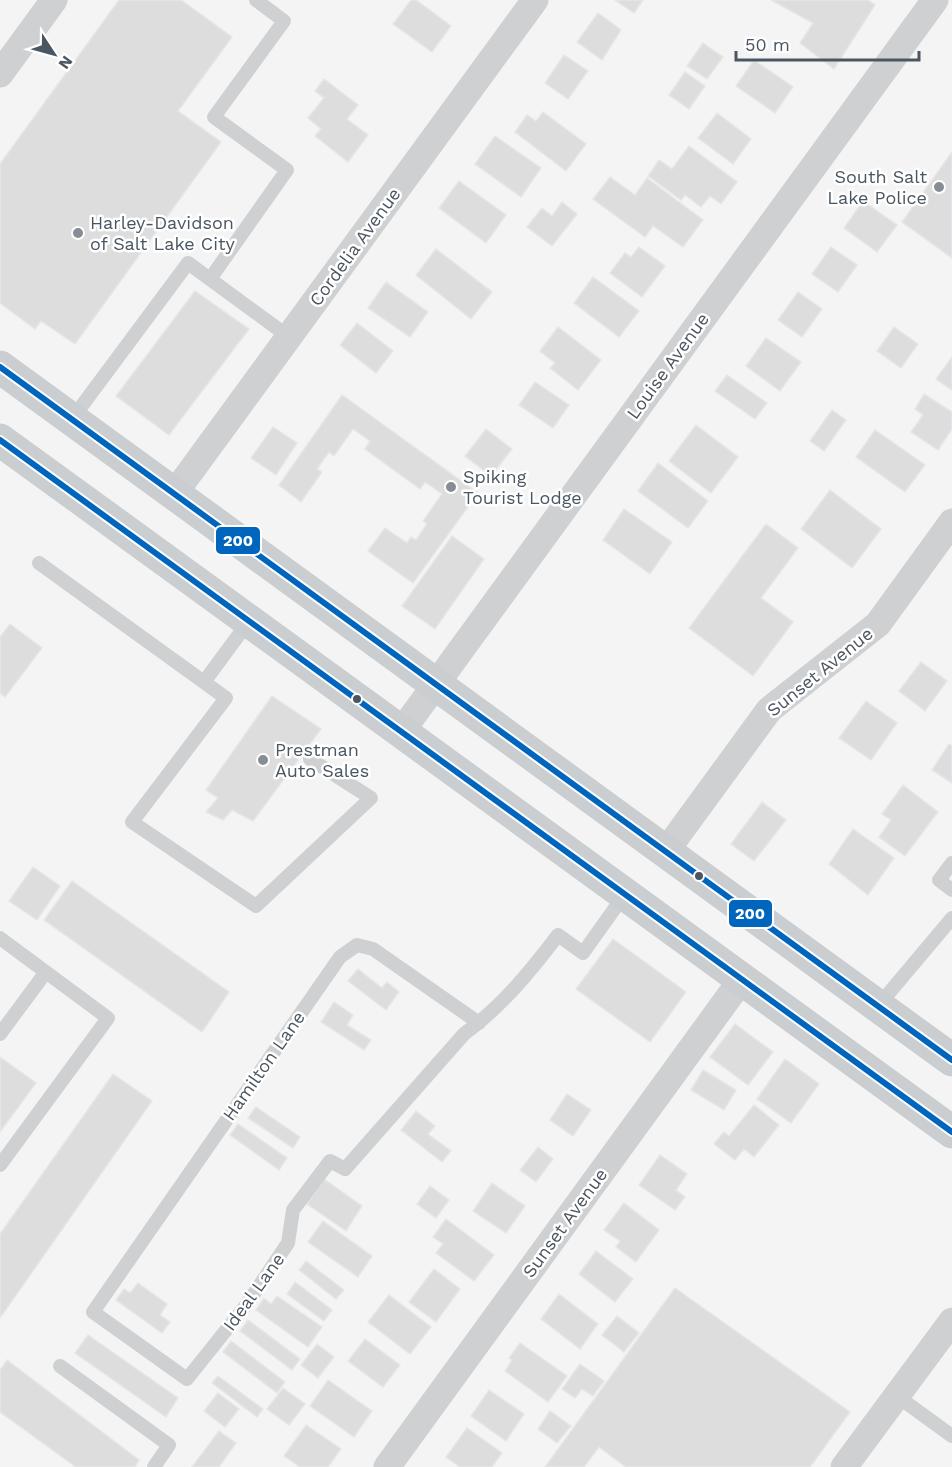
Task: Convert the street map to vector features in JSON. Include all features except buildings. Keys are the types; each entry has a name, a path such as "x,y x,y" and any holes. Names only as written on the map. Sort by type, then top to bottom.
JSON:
{"main road":[{"path":"0,367 952,1060"},
{"path":"0,440 952,1132"}],"street":[{"path":"0,74 54,0"},
{"name":"Cordelia Avenue","path":"174,494 535,0"},
{"name":"Louise Avenue","path":"401,732 935,0"},
{"name":"Sunset Avenue","path":"666,850 770,710 878,624 952,522"},
{"name":"Sunset Avenue","path":"387,1467 742,979"},
{"path":"853,1464 897,1396 952,1321"}],"lane":[{"path":"210,279 287,170 214,117 284,21 256,0"},
{"path":"72,419 188,263 289,337"},
{"path":"39,563 226,698 132,822 256,906 371,798 310,759"},
{"path":"204,682 249,621"},
{"path":"952,862 939,880 952,890"},
{"path":"479,1023 523,980 558,935 583,953 625,894"},
{"path":"878,1006 952,918"},
{"path":"0,938 108,1018 0,1165"},
{"name":"Hamilton Lane","path":"93,1312 340,957 357,945 374,950 479,1023"},
{"path":"0,1034 46,972"},
{"name":"Ideal Lane","path":"93,1312 187,1379 247,1304 288,1244 293,1210 330,1161 345,1169 464,1034 479,1023"},
{"path":"60,1366 169,1444 154,1467"},
{"path":"897,1396 952,1436"}],"transit line":[{"name":"200","path":"0,367 952,1060"},
{"name":"200","path":"0,440 952,1132"}],"place":[{"name":"South Salt Lake Police","path":"939,187"},
{"name":"Harley-Davidson of Salt Lake City","path":"78,233"},
{"name":"Spiking Tourist Lodge","path":"451,487"},
{"name":"Prestman Auto Sales","path":"263,760"}]}
